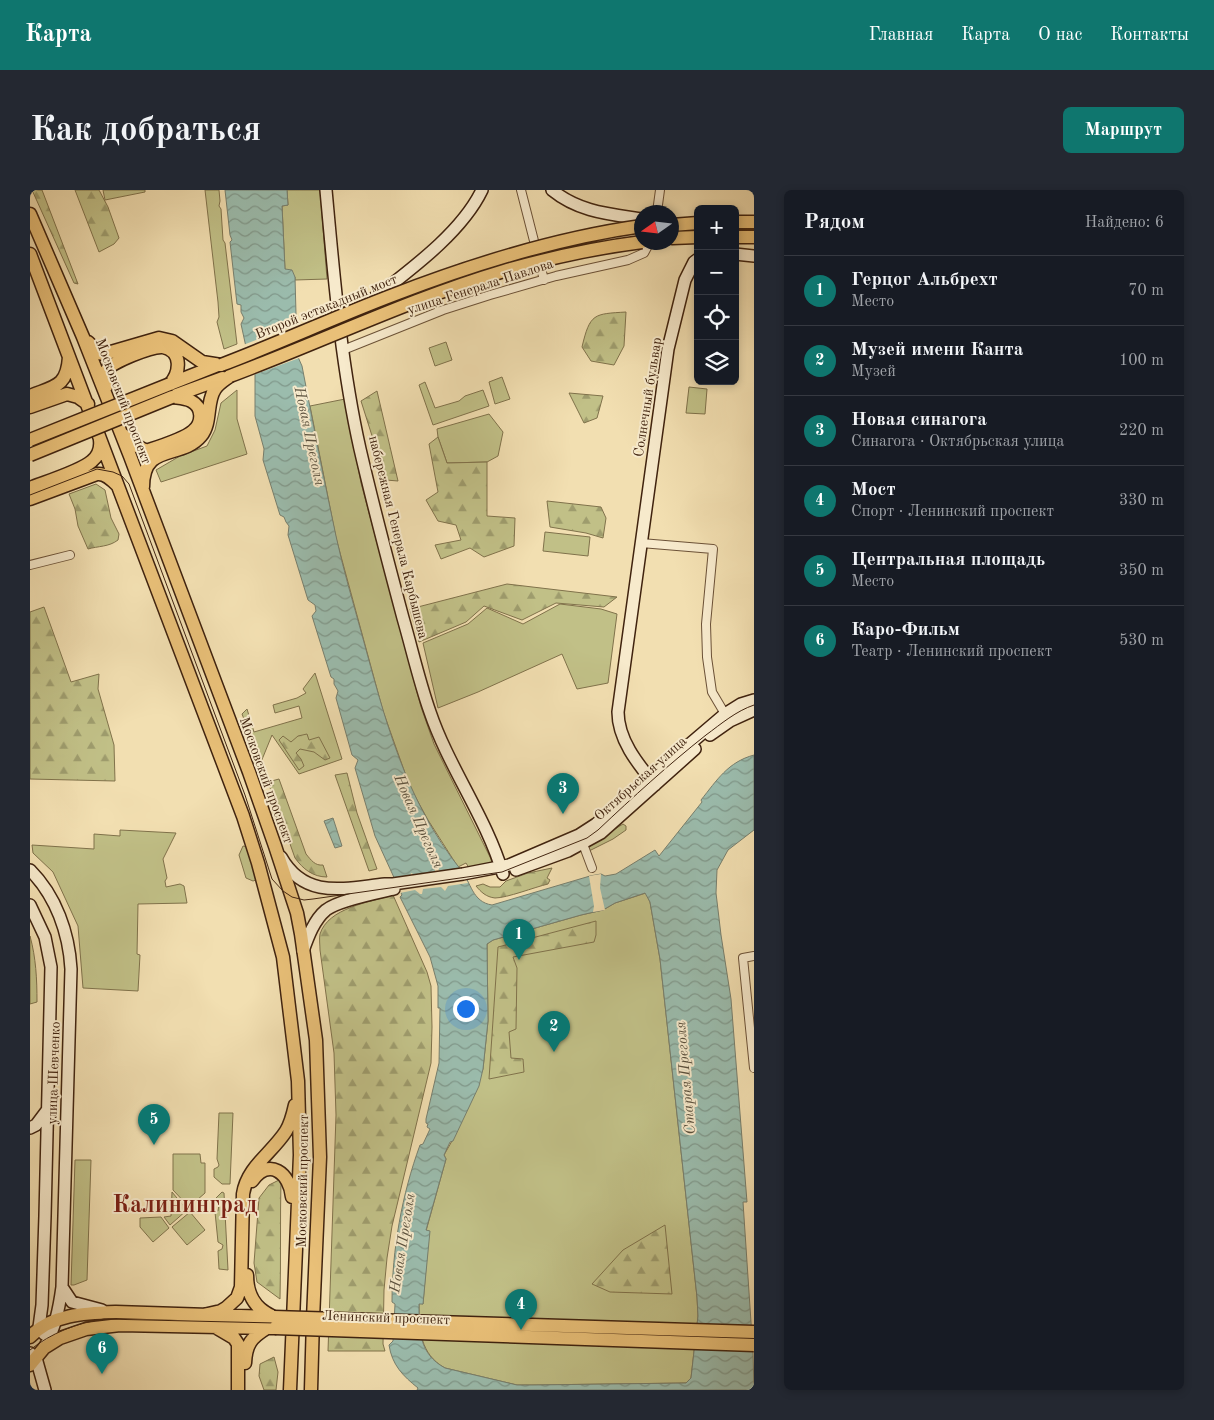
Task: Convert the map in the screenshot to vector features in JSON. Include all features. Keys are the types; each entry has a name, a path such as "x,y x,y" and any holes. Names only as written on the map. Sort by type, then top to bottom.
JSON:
{"main road":[{"name":"набережная Генерала Карбышева","path":"326,190 343,350 360,448 394,585 430,712 440,738 496,852 502,871"},
{"path":"364,306 450,234 471,210 482,190"},
{"path":"552,190 582,208 634,218"},
{"name":"Московский проспект","path":"30,214 83,337 121,433 276,846 296,912 316,1040 320,1157 312,1319 311,1390"},
{"path":"739,222 754,222"},
{"path":"679,224 694,223"},
{"name":"Второй эстакадный мост","path":"30,440 428,282 495,259 577,237 634,227"},
{"path":"739,237 754,236"},
{"path":"679,238 694,237"},
{"path":"30,455 172,397 434,296 503,272 573,254 634,243"},
{"name":"Московский проспект","path":"30,254 243,816 283,956 298,1094 300,1155 290,1390"},
{"path":"739,254 754,256"},
{"name":"Солнечный бульвар","path":"652,782 624,740 618,717 668,349 685,280 694,265"},
{"path":"83,337 99,353 109,354 157,347 166,348 173,352 178,360 178,370 170,384"},
{"path":"108,400 105,384 106,372 114,363 151,339 164,338 177,344 202,362 220,364"},
{"path":"30,396 60,382 68,372 69,355"},
{"path":"121,433 132,443 146,451 181,443 190,444 202,436 213,393 219,384 230,376"},
{"path":"30,407 67,394 78,397 88,404"},
{"path":"143,492 144,474 152,459 181,443 198,426 200,413 193,402 172,397"},
{"path":"30,488 92,461 101,449 100,440"},
{"path":"30,499 101,473 117,485"},
{"path":"153,579 173,571"},
{"name":"Октябрьская улица","path":"303,951 310,933 325,911 335,905 394,886 502,871 583,844 601,833 725,714 741,704 754,700"},
{"name":"Октябрьская улица","path":"502,871 579,835 652,782 711,734 754,710"},
{"name":"Октябрьская улица","path":"276,846 286,866 301,880 318,888 333,889 385,884 394,886"},
{"name":"улица Шевченко","path":"30,870 55,905 65,931 70,956 70,1039 62,1287 56,1321 42,1350"},
{"name":"улица Шевченко","path":"30,904 45,937 51,967 45,1216 42,1305 39,1327"},
{"path":"283,956 290,949 303,951"},
{"path":"50,1039 70,1039"},
{"path":"199,1316 221,1311 232,1304 237,1298 242,1281 243,1194 245,1184 249,1174 286,1130 298,1094"},
{"path":"47,1147 30,1129 48,1109"},
{"path":"300,1155 309,1159 320,1157"},
{"path":"244,1390 246,1350 252,1339 272,1324 258,1308 250,1296 247,1287 248,1195 249,1186 258,1173 264,1170 276,1170 286,1176 290,1184 292,1196 291,1216 296,1224"},
{"path":"45,1216 63,1216"},
{"path":"62,1287 72,1302 116,1312"},
{"name":"Ленинский проспект","path":"30,1337 39,1327 79,1314 116,1312 199,1316 272,1324 754,1345"},
{"name":"Ленинский проспект","path":"42,1350 86,1329 120,1326 217,1328 272,1324 754,1332"},
{"path":"39,1327 42,1333 44,1390"},
{"path":"217,1328 234,1338 238,1344 238,1390"}],"street":[{"path":"521,190 544,280"},
{"path":"658,205 660,190"},
{"name":"улица Генерала Павлова","path":"343,350 443,310 544,280 628,260 645,250"},
{"path":"641,543 713,549 706,624 707,657 712,692 725,714"},
{"path":"30,565 70,555"},
{"path":"583,844 592,868"},
{"path":"754,956 743,958 754,1068"}],"green space":[{"path":"32,190 42,190 78,284 74,283"},
{"path":"75,190 99,190 108,207 119,238 114,244 99,252"},
{"path":"103,190 145,190 145,192 105,200"},
{"path":"205,190 219,190 219,206 221,209 223,240 225,243 237,344 224,349 217,322 219,317 218,302"},
{"path":"287,190 320,190 327,279 295,280 295,277 285,270 282,206 288,205"},
{"path":"626,312 624,346 614,365 591,361 582,347 591,322 600,315"},
{"path":"446,342 452,360 435,366 429,348"},
{"path":"502,377 510,399 495,404 489,382"},
{"path":"425,382 435,408 459,401 465,396 483,390 489,406 433,425 419,385"},
{"path":"689,387 707,389 705,414 686,413"},
{"path":"237,390 237,419 247,454 161,482 156,470 180,456 207,446 215,430 221,403"},
{"path":"377,391 398,481 386,480 361,401"},
{"path":"569,393 603,396 597,418 584,423"},
{"path":"345,399 361,483 421,707 434,744 491,859 492,864 471,871 466,863 458,867 428,820 410,787 383,711 336,538 310,406"},
{"path":"489,414 503,432 498,456 487,462 447,463 437,429"},
{"path":"438,437 447,463 487,462 487,516 515,518 514,546 484,557 470,548 441,559 435,545 461,540 456,525 438,521 426,500 438,492 429,444"},
{"path":"96,484 105,490 111,518 119,534 118,540 115,542 88,549 78,526 75,509 69,494"},
{"path":"547,501 601,507 606,518 603,538 550,527"},
{"path":"545,532 590,537 588,556 543,551"},
{"path":"507,584 617,597 604,607 556,603 522,620 484,606 466,622 419,642 410,609"},
{"path":"560,604 601,609 617,614 608,683 577,689 562,654 438,708 423,643 468,624 487,608 523,624"},
{"path":"44,607 71,682 99,674 98,689 114,745 115,781 30,779 30,612"},
{"path":"315,673 342,759 299,774 272,735 261,762 242,714 247,709 254,732 302,718 299,706 275,713 273,705 297,698 306,693 303,689"},
{"path":"307,734 309,740 319,737 330,758 325,760 314,752 300,749 296,753 304,766 299,770 279,740 283,736 291,742 298,736"},
{"path":"347,773 357,813 377,869 369,871 335,775"},
{"path":"279,779 306,854 315,864 323,865 327,877 317,876 309,872 295,858 268,782"},
{"path":"623,824 626,826 626,830 613,839 589,851 586,847"},
{"path":"120,830 176,833 163,859 167,878 165,881 166,887 180,884 184,886 187,903 138,904 137,954 140,955 138,991 83,988 78,926 53,872 33,853 32,845 94,849 94,834 120,836"},
{"path":"243,846 248,847 257,878 253,881 246,878 239,855"},
{"path":"552,868 547,878 550,880 548,884 507,896 489,897 476,886 483,884 490,887 500,887 506,881 528,873"},
{"path":"646,893 650,902 660,959 697,1297 698,1316 691,1378 686,1383 517,1385 445,1368 430,1356 421,1332 419,1303 423,1304 429,1231 426,1231 446,1159 444,1155 452,1141 483,1069 488,1021 487,944 493,940 603,910 615,903"},
{"path":"393,895 427,972 431,986 431,1063 392,1226 384,1290 383,1344 385,1351 328,1351 336,1115 334,1053 320,950 320,934 324,925 341,912 351,907"},
{"path":"596,921 594,942 513,957 517,968 516,1029 509,1032 511,1058 523,1059 524,1072 489,1079 498,947"},
{"path":"30,936 36,969 37,1002 30,1004"},
{"path":"219,1113 233,1113 230,1184 222,1184 214,1177 214,1169 219,1165 217,1159"},
{"path":"173,1154 200,1154 201,1163 205,1163 205,1193 189,1207 173,1190"},
{"path":"75,1160 91,1160 87,1280 71,1285"},
{"path":"281,1179 280,1299 257,1282 254,1263 259,1198 269,1185"},
{"path":"172,1192 187,1210 170,1225 164,1217 171,1216"},
{"path":"222,1192 224,1193 228,1270 219,1269 218,1251 222,1249 223,1245 218,1242 215,1212 218,1211 219,1205 214,1203 214,1200"},
{"path":"190,1212 205,1230 187,1245 172,1227"},
{"path":"161,1217 169,1228 153,1242 140,1227 140,1218"},
{"path":"665,1225 672,1294 610,1292 592,1284 623,1250"},
{"path":"274,1357 278,1372 276,1390 264,1390 259,1376 260,1364"}],"water":[{"path":"225,190 287,190 288,205 282,206 285,269 292,270 295,277 296,314 290,327 294,348 302,366 348,586 379,697 399,758 411,787 425,816 480,900 492,905 590,876 616,874 655,850 659,856 724,773 737,762 754,755 754,830 728,850 717,870 716,893 731,999 747,1202 743,1202 754,1390 417,1390 418,1388 403,1374 390,1352 389,1345 393,1341 395,1304 392,1302 392,1282 399,1222 408,1183 420,1145 423,1144 430,1129 427,1127 426,1119 439,1063 440,1008 438,1008 438,986 430,957 400,897 402,895 375,836 355,768 358,760 352,755 336,698 338,691 334,684 334,679 331,677 312,616 316,611 315,605 308,600 288,535 289,526 284,517 280,515 263,460 264,449 255,416 255,372 246,347 241,324 244,318 241,312 241,305 237,304","holes":["645,893 650,902 660,959 697,1297 698,1316 691,1378 686,1383 517,1385 445,1368 436,1362 425,1349 420,1332 419,1304 423,1304 430,1231 426,1230 446,1159 444,1155 450,1142 453,1141 479,1086 483,1069 488,1021 487,944 493,940 603,910 615,903"]},
{"path":"333,818 342,846 335,848 324,821"}],"pier":[{"path":"297,321 289,335 302,357 253,375 243,345 290,327 290,324"},
{"path":"435,869 442,873 461,870 468,883 448,886 445,891 441,887 423,889 422,894 415,890 400,893 394,879 410,877 411,873 418,876 435,873"},
{"path":"601,874 600,888 605,910 593,912 594,906 589,876"}],"tram line":[{"path":"30,495 97,469 122,476 129,484 245,795 272,879 283,891 292,897 304,900 313,899 502,872 587,838 706,735 735,714 754,705"},
{"path":"30,1350 65,1330 84,1323 104,1319 275,1323 754,1341"}],"place":[{"name":"Новая синагога","path":"563,814"},
{"name":"Герцог Альбрехт","path":"519,960"},
{"name":"Музей имени Канта","path":"554,1052"},
{"name":"Центральная площадь","path":"154,1145"},
{"name":"Мост","path":"521,1330"},
{"name":"Каро-Фильм","path":"102,1374"}],"district":[{"name":"Калининград","path":"185,1204"}],"water label":[{"name":"Новая Преголя","path":"310,436"},
{"name":"Новая Преголя","path":"419,821"},
{"name":"Старая Преголя","path":"685,1078"},
{"name":"Новая Преголя","path":"402,1243"}]}
